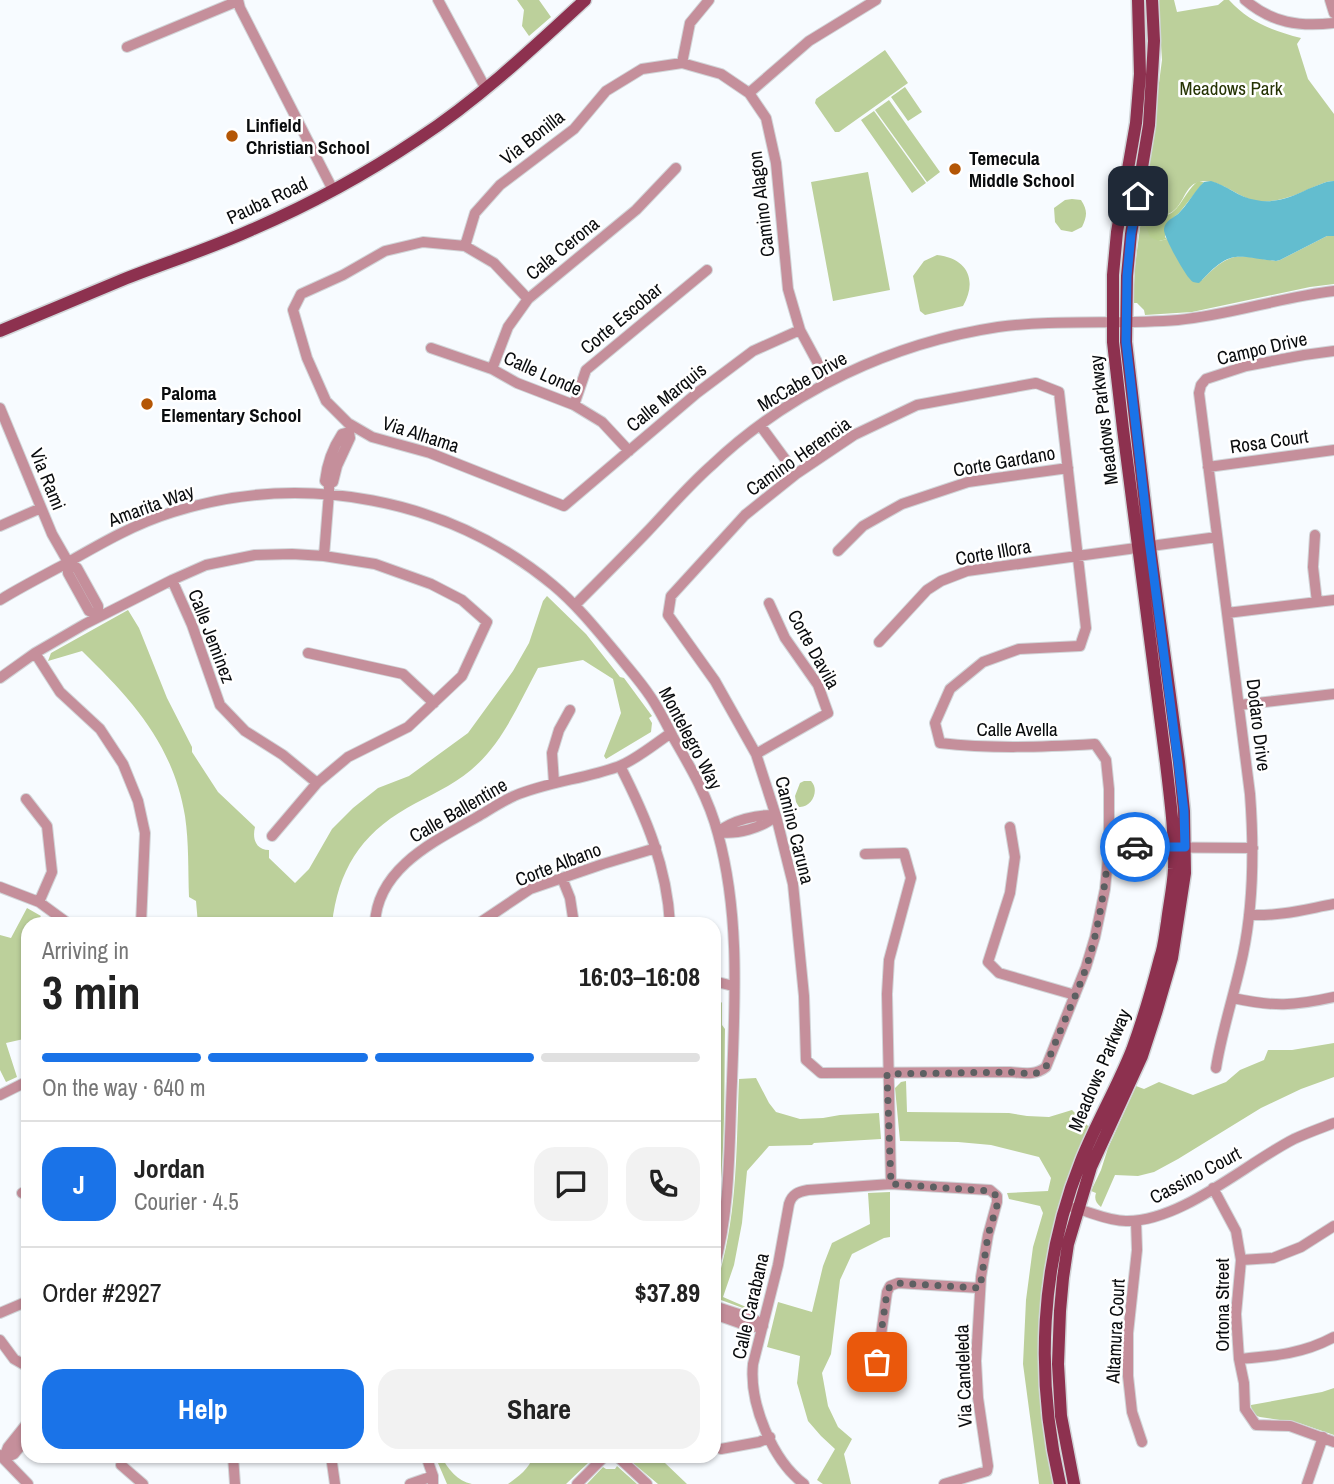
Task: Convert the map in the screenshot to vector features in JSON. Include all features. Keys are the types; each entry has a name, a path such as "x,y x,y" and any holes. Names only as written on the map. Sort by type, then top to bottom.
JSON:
{"main road":[{"name":"Pauba Road","path":"0,331 249,231 333,190 419,139 486,89 585,0"},
{"name":"Meadows Parkway","path":"1119,321 1113,275 1117,232 1136,123 1140,74 1138,0"},
{"name":"Meadows Parkway","path":"1060,1484 1048,1418 1044,1364 1049,1276 1055,1241 1080,1163 1131,1051 1145,1010 1161,956 1184,811 1116,376 1113,342 1127,276 1149,125 1154,41 1152,0"},
{"name":"Meadows Parkway","path":"1074,1484 1061,1416 1058,1364 1063,1278 1068,1244 1091,1167 1142,1056 1172,958 1185,873 1179,847"}],"street":[{"path":"438,0 486,89"},
{"path":"682,63 690,23 709,0"},
{"path":"749,93 809,41 876,0"},
{"path":"1245,0 1266,15 1288,22 1306,25 1334,23"},
{"path":"1330,0 1334,13"},
{"path":"127,47 238,1 333,190"},
{"name":"Camino Alagon","path":"682,63 721,74 749,93 766,118 776,163 788,289 800,330 828,382"},
{"name":"Via Bonilla","path":"465,246 475,212 500,185 574,129 606,90 642,69 682,63"},
{"name":"Cala Cerona","path":"492,369 508,327 528,299 636,210 676,169"},
{"name":"Via Alhama","path":"465,246 423,242 385,251 343,275 301,294 293,310 307,358 326,401 351,429 430,453 564,506"},
{"path":"465,246 494,263 528,299"},
{"name":"Corte Escobar","path":"574,405 586,370 707,270"},
{"name":"McCabe Drive","path":"575,605 713,463 760,425 828,382 900,351 972,332 1035,324 1175,320 1334,291"},
{"name":"Calle Marquis","path":"564,506 697,393 753,351 800,330"},
{"name":"Calle Londe","path":"431,348 492,369 517,383 574,405 602,422 629,451"},
{"name":"Campo Drive","path":"1201,385 1206,379 1246,366 1334,351"},
{"name":"Camino Herencia","path":"668,615 671,596 744,515 796,474 854,435 917,405 1036,383 1059,392 1068,468"},
{"name":"Dodaro Drive","path":"1201,385 1199,393 1250,794 1253,848 1244,951 1220,1041 1216,1069"},
{"name":"Via Rami","path":"0,408 52,534 68,562 77,568 98,606 98,616"},
{"path":"760,425 796,474"},
{"path":"324,556 329,489 350,438 351,429"},
{"name":"Rosa Court","path":"1208,467 1334,450"},
{"path":"1068,468 1079,556"},
{"name":"Corte Gardano","path":"838,551 863,526 902,504 968,482 1068,468"},
{"name":"Montelegro Way","path":"329,489 417,511 449,523 504,550 552,584 575,605 650,696 698,779 718,832 729,883 734,929 722,986 728,1180 721,1236"},
{"name":"Amarita Way","path":"0,600 126,530 174,512 199,504 234,498 329,489"},
{"path":"0,526 41,508"},
{"path":"1315,535 1313,567 1317,602"},
{"name":"Corte Illora","path":"879,642 927,590 941,581 967,571 1217,537"},
{"path":"0,678 35,653 98,616 172,580 206,565 255,555 324,556 375,564 431,584 462,600 487,622 462,676 408,727 348,757 317,783 272,836"},
{"name":"Calle Avella","path":"1079,556 1086,628 1080,646 1019,649 983,662 950,689 935,723 940,743 1051,747 1095,744 1106,760 1109,847"},
{"name":"Calle Jeminez","path":"172,580 192,625 220,705 245,731 283,755 317,783"},
{"path":"1227,613 1334,600"},
{"name":"Corte Davila","path":"756,754 828,713 818,685 785,639 769,603"},
{"name":"Camino Caruna","path":"668,615 715,681 756,754 776,816 793,884 804,996 806,1060 821,1073 887,1074"},
{"path":"35,653 60,692 100,729 123,764 138,801 145,834 141,917"},
{"path":"308,653 403,674 434,703"},
{"path":"1239,705 1334,694"},
{"path":"554,783 552,753 559,730 570,710"},
{"name":"Calle Ballentine","path":"376,917 385,889 408,860 436,840 513,796 620,766 671,733"},
{"path":"620,766 639,803 656,848 670,917"},
{"path":"26,799 47,826 52,872 38,902"},
{"path":"718,832 729,834 768,823 776,816"},
{"path":"1010,827 1015,858 1010,893 988,962 999,974 1075,995"},
{"path":"887,1074 1035,1074 1041,1071 1046,1067 1086,967 1105,889 1109,847 1253,848"},
{"name":"Corte Albano","path":"488,917 530,889 656,848"},
{"path":"865,854 904,853 911,878 889,960 887,1074 891,1184"},
{"path":"562,878 570,898 573,917"},
{"path":"0,887 38,902 59,917"},
{"path":"1249,915 1284,914 1334,904"},
{"path":"1233,998 1288,1006 1334,997"},
{"path":"0,1096 21,1085"},
{"name":"Cassino Court","path":"1065,1206 1114,1220 1136,1221 1154,1217 1170,1212 1294,1139 1334,1123"},
{"name":"Via Candeleda","path":"891,1184 990,1191 997,1196 980,1288 976,1361 988,1466 987,1471 944,1484"},
{"name":"Calle Carabana","path":"804,1484 779,1458 758,1409 752,1375 789,1204 796,1192 891,1184"},
{"name":"Ortona Street","path":"1213,1188 1236,1231 1241,1260 1236,1314 1245,1409 1256,1424 1290,1426 1323,1437"},
{"name":"Altamura Court","path":"1136,1221 1137,1250 1128,1333 1128,1376 1132,1412 1142,1442"},
{"path":"1241,1260 1273,1258 1301,1248 1334,1226"},
{"path":"874,1385 890,1286 898,1283 980,1288"},
{"path":"0,1313 21,1304"},
{"path":"721,1308 754,1319 763,1326"},
{"path":"721,1316 751,1327 763,1326"},
{"path":"1239,1359 1316,1347 1334,1337"},
{"path":"0,1340 14,1359 21,1363"},
{"path":"2,1456 21,1431"},
{"path":"721,1448 759,1442 770,1437"},
{"path":"1307,1484 1323,1437 1334,1442"},
{"path":"2,1456 14,1454 21,1446"},
{"path":"2,1456 29,1484"},
{"path":"234,1463 236,1484"},
{"path":"332,1463 335,1484"},
{"path":"410,1484 435,1481 429,1463"},
{"path":"578,1484 598,1463"},
{"path":"624,1463 647,1484"},
{"path":"121,1465 143,1484"}],"green space":[{"path":"517,0 539,0 551,17 529,36 522,26 524,10"},
{"name":"Meadows Park","path":"1158,0 1174,0 1177,12 1218,5 1229,0 1262,25 1301,38 1297,44 1308,79 1334,114 1334,181 1270,201 1248,199 1211,182 1196,183 1172,212 1157,216 1159,241 1167,239 1202,280 1228,259 1243,256 1276,261 1327,236 1334,236 1334,284 1192,312 1145,315 1137,303 1133,303 1135,266 1162,60"},
{"path":"885,50 908,83 839,132 835,132 815,103 816,99"},
{"path":"905,87 922,112 908,121 891,97"},
{"path":"889,100 940,172 927,182 875,110"},
{"path":"874,111 926,183 912,193 861,120"},
{"path":"868,172 890,290 833,301 811,182"},
{"path":"1197,182 1204,182 1179,213 1168,222 1165,237 1167,239 1159,241 1150,237 1144,221 1149,213 1159,216 1172,212"},
{"path":"1065,200 1081,200 1086,214 1082,227 1072,232 1061,230 1055,222 1054,208"},
{"path":"937,255 947,257 962,266 967,272 969,287 963,306 925,315 920,311 913,276 924,261"},
{"path":"547,596 586,634 620,677 624,678 652,716 649,718 652,723 651,732 606,759 604,756 621,713 613,679 583,660 538,668 509,722 482,759 456,781 391,819 364,843 346,871 333,917 197,917 196,901 189,897 185,816 171,767 160,745 118,687 82,651 48,661 51,653 128,610 139,628 192,752 218,792 255,827 254,836 258,846 269,850 269,858 295,883 309,869 332,829 353,808 378,788 409,776 468,733 513,671 529,643"},
{"path":"811,781 815,793 808,805 799,807 795,796 800,783"},
{"path":"27,908 41,916 40,917 22,917"},
{"path":"21,919 21,1040 6,1043 17,1077 6,1082 0,1070 0,935 11,938"},
{"path":"721,1002 722,1025 725,1029 721,1172"},
{"path":"1334,1043 1334,1077 1261,1108 1154,1172 1138,1176 1115,1175 1101,1207 1097,1202 1096,1193 1091,1191 1136,1086 1144,1089 1159,1082 1193,1095 1226,1082 1240,1070 1264,1060 1268,1050 1292,1050"},
{"path":"756,1078 776,1112 800,1119 879,1113 881,1139 769,1146 747,1171 742,1223 734,1265 723,1297 753,1310 751,1311 721,1300 721,1268 732,1213 739,1079"},
{"path":"906,1081 907,1112 1009,1113 1049,1117 1072,1110 1089,1127 1074,1165 1039,1350 1043,1429 1054,1484 1039,1484 1023,1364 1026,1300 1033,1247 1043,1213 1040,1206 1009,1199 1007,1193 1048,1191 1051,1178 1039,1157 991,1145 900,1141 895,1088"},
{"path":"890,1192 890,1237 852,1254 840,1280 831,1354 822,1373 828,1406 838,1427 852,1439 844,1454 851,1484 823,1484 817,1480 835,1449 808,1421 797,1383 800,1356 767,1347 778,1302 812,1312 823,1266 832,1243 870,1224 868,1193"},
{"path":"1334,1388 1334,1435 1299,1423 1260,1417 1255,1414 1251,1405 1322,1392"},
{"path":"438,1463 446,1463 454,1474 472,1484 447,1484"},
{"path":"529,1463 588,1463 566,1484 508,1484"},
{"path":"633,1463 665,1463 687,1484 658,1484"},
{"path":"617,1466 637,1484 587,1484 603,1467 615,1469"}],"water":[{"path":"1211,181 1250,199 1269,201 1334,181 1334,236 1327,236 1276,261 1243,257 1228,259 1199,283 1193,282 1174,254 1164,229 1166,223 1182,210 1200,186"}],"way so far":[{"path":"877,1362 890,1286 898,1283 980,1288 988,1235 998,1202 997,1196 990,1191 891,1184 887,1074 1035,1074 1046,1067 1086,967 1095,937 1105,889 1109,847 1135,847"}],"place":[{"name":"Linfield Christian School","path":"232,136"},
{"name":"Temecula Middle School","path":"955,169"},
{"name":"Paloma Elementary School","path":"147,404"}],"route":[{"path":"1135,847 1185,847 1184,811 1126,342 1127,276 1138,196"}]}
